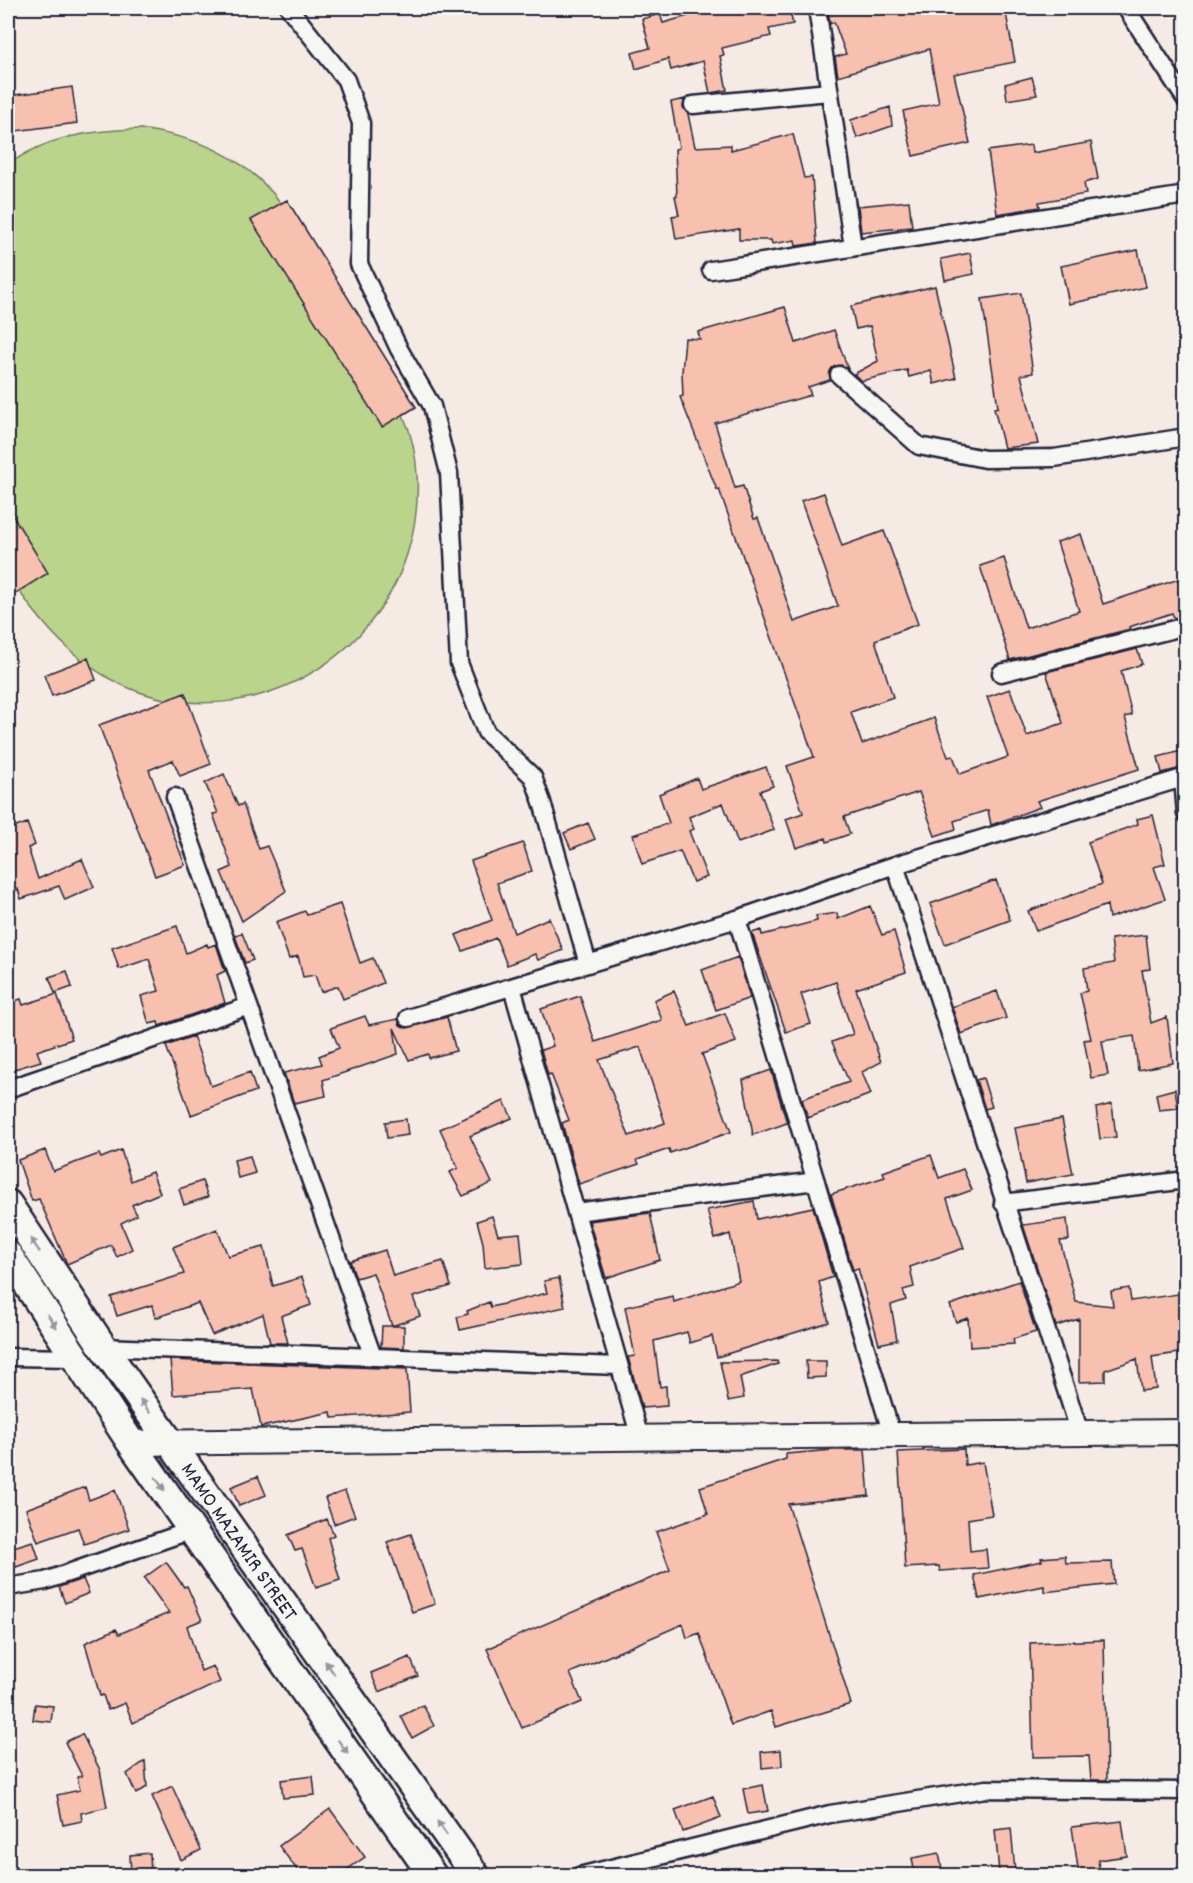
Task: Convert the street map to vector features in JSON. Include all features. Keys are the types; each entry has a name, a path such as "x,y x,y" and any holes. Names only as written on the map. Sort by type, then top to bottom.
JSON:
{"main road":[{"name":"MAMO MAZAMIR STREET","path":"8,1204 103,1347 476,1875"},
{"name":"MAMO MAZAMIR STREET","path":"8,1255 131,1443 433,1875"}],"street":[{"path":"289,8 346,80 361,123 359,264 399,349 432,406 446,461 455,561 459,663 486,732 533,777 588,964"},
{"path":"817,8 853,247"},
{"path":"1126,8 1185,100"},
{"path":"693,105 829,92"},
{"path":"711,270 1185,195"},
{"path":"839,375 919,446 985,459 1054,458 1185,437"},
{"path":"1001,673 1185,626"},
{"path":"408,1018 737,919 895,865 1184,778 1185,814"},
{"path":"175,796 373,1357"},
{"path":"895,865 1003,1203 1080,1433"},
{"path":"737,919 892,1435"},
{"path":"512,987 640,1438"},
{"path":"8,1089 249,1006"},
{"path":"1003,1203 1185,1180"},
{"path":"576,1212 816,1181"},
{"path":"103,1347 619,1366"},
{"path":"8,1357 76,1358"},
{"path":"131,1443 428,1438 1185,1432"},
{"path":"8,1587 45,1581 192,1530"},
{"path":"579,1875 830,1814 986,1789 1185,1791"}],"green space":[{"path":"141,129 182,138 219,151 251,172 281,203 287,200 416,407 403,415 409,429 416,460 416,509 411,540 394,586 368,625 334,658 294,682 250,698 203,703 156,697 110,679 71,651 39,617 19,591 8,598 8,165 38,147 71,136"}],"building":[{"path":"716,8 789,8 793,24 769,29 771,36 722,48 724,55 720,56 727,90 710,93 703,61 671,70 668,59 636,69 632,53 650,48 642,19 660,14 663,23"},
{"path":"828,8 1005,8 1015,62 954,74 970,143 913,156 903,111 939,103 929,49 838,76 835,57 846,54 834,22 830,24"},
{"path":"1032,77 1037,95 1007,100 1005,84"},
{"path":"72,87 77,123 8,132 8,96"},
{"path":"685,99 683,107 688,114 695,147 731,145 731,150 793,134 804,178 812,177 817,243 796,246 795,240 772,244 771,240 739,240 739,229 676,239 672,216 679,215 675,196 677,196 675,149 679,148 671,102"},
{"path":"890,107 892,126 857,138 851,120"},
{"path":"1091,142 1098,179 1084,183 1086,194 1039,202 1040,207 997,214 988,151 1031,145 1032,153"},
{"path":"287,200 416,407 382,427 251,220"},
{"path":"909,201 912,227 861,232 858,206"},
{"path":"1138,250 1146,287 1069,304 1061,266"},
{"path":"970,253 974,274 945,280 941,259"},
{"path":"935,286 956,378 934,384 931,371 909,377 907,370 861,381 854,374 878,361 870,326 856,329 851,306"},
{"path":"1021,293 1033,373 1021,375 1038,444 1004,448 994,408 998,407 982,299"},
{"path":"785,307 796,343 834,330 848,369 841,365 832,368 830,380 808,387 811,395 715,423 735,488 743,486 754,519 758,518 794,622 838,606 801,501 824,493 842,546 884,531 918,624 875,640 893,697 851,712 862,744 934,718 948,757 953,756 960,774 1008,757 987,697 1010,689 1027,736 1063,723 1046,672 1137,649 1142,664 1121,671 1132,715 1125,717 1139,769 1037,801 1040,807 991,825 988,810 954,821 956,829 935,836 919,792 844,817 850,834 827,842 826,838 796,848 786,819 803,813 787,766 814,757 719,489 717,490 680,397 683,396 682,372 685,338 700,339 698,332"},
{"path":"8,508 48,573 8,598"},
{"path":"1081,534 1103,604 1185,577 1185,616 1174,618 1172,613 1129,627 1130,629 1010,660 980,566 1004,558 1026,628 1079,611 1057,542"},
{"path":"88,658 96,680 52,696 44,675"},
{"path":"185,693 211,764 180,776 173,760 149,770 185,865 155,876 99,725"},
{"path":"1185,750 1185,767 1162,773 1158,757"},
{"path":"766,767 773,786 760,791 774,830 738,843 723,803 689,817 694,829 689,831 707,877 693,882 680,851 642,864 633,835 669,823 659,794 697,778 701,789"},
{"path":"224,774 238,806 243,804 259,849 267,846 286,891 242,921 221,872 232,867 213,814 218,813 205,783"},
{"path":"1153,815 1165,864 1154,867 1165,899 1109,918 1107,905 1036,931 1028,911 1102,884 1088,842 1138,824 1137,819"},
{"path":"27,823 35,845 28,848 38,879 82,859 94,887 65,900 59,886 21,899 18,889 8,893 8,830"},
{"path":"588,823 595,839 571,849 564,833"},
{"path":"523,843 532,871 497,883 514,933 549,918 563,950 538,960 535,954 507,965 496,938 463,951 456,935 492,920 471,861"},
{"path":"996,880 1010,920 945,944 930,904"},
{"path":"340,904 360,963 373,958 383,983 343,999 338,986 321,992 315,975 303,977 298,956 289,959 276,922 305,911 307,915"},
{"path":"870,906 882,935 894,931 906,972 856,989 881,1062 862,1072 871,1094 808,1118 802,1099 849,1082 832,1042 853,1034 836,982 801,994 811,1024 786,1032 752,933 761,930 762,935 817,921 816,916 837,913 838,919"},
{"path":"177,926 186,953 207,944 208,947 216,944 225,971 217,975 225,1003 159,1026 158,1022 149,1024 141,996 159,991 149,959 119,969 112,948"},
{"path":"242,933 253,960 245,963 235,936"},
{"path":"1146,935 1150,969 1142,970 1151,1023 1167,1017 1173,1063 1138,1070 1134,1036 1102,1041 1108,1075 1091,1078 1084,1040 1091,1039 1080,993 1087,991 1084,968 1114,963 1111,939"},
{"path":"738,957 750,998 716,1010 702,970"},
{"path":"67,971 72,987 55,993 49,977"},
{"path":"674,991 689,1026 725,1013 736,1042 702,1054 731,1132 670,1153 669,1149 637,1160 639,1164 579,1184 562,1123 569,1120 551,1074 548,1075 541,1050 553,1046 541,1009 580,996 595,1042 662,1020 654,1000","holes":["640,1047 665,1123 629,1136 599,1060"]},
{"path":"997,991 1006,1018 961,1034 952,1007"},
{"path":"57,994 72,1039 37,1051 41,1061 8,1071 8,1003 21,999 23,1005"},
{"path":"365,1016 369,1025 398,1019 400,1025 406,1028 447,1017 456,1051 429,1058 428,1054 409,1060 394,1028 398,1054 323,1080 326,1096 294,1103 284,1073 322,1064 319,1056 339,1048 331,1028"},
{"path":"193,1036 211,1086 250,1072 256,1091 191,1115 166,1046"},
{"path":"771,1070 787,1123 753,1135 743,1080"},
{"path":"983,1078 992,1107 985,1109 976,1080"},
{"path":"1175,1089 1178,1108 1159,1110 1156,1094"},
{"path":"504,1101 512,1118 470,1136 492,1183 463,1196 450,1172 458,1168 440,1129"},
{"path":"1112,1104 1116,1137 1100,1139 1096,1108"},
{"path":"406,1119 408,1135 387,1138 385,1122"},
{"path":"1062,1119 1073,1174 1026,1183 1015,1128"},
{"path":"45,1150 53,1171 99,1154 101,1158 121,1150 131,1181 152,1172 160,1193 132,1205 137,1215 121,1223 132,1249 117,1257 111,1245 67,1264 39,1199 32,1201 18,1160"},
{"path":"931,1155 939,1178 963,1169 972,1190 947,1199 964,1248 910,1267 914,1287 903,1290 906,1300 891,1305 897,1340 879,1344 858,1268 853,1270 831,1194 885,1177 883,1172"},
{"path":"250,1156 255,1173 238,1178 234,1160"},
{"path":"202,1181 208,1197 184,1205 179,1189"},
{"path":"754,1201 757,1219 813,1207 833,1277 819,1282 829,1322 717,1357 712,1336 690,1343 687,1332 654,1341 660,1387 666,1386 667,1406 642,1408 628,1357 635,1356 625,1307 673,1296 674,1302 739,1281 730,1234 715,1239 707,1210"},
{"path":"650,1213 660,1260 606,1278 589,1221"},
{"path":"492,1216 498,1235 520,1233 523,1264 485,1268 483,1243 477,1221"},
{"path":"1067,1219 1069,1240 1060,1241 1076,1302 1113,1306 1111,1291 1129,1288 1131,1301 1185,1293 1185,1352 1152,1357 1156,1389 1141,1391 1137,1359 1105,1370 1105,1381 1079,1382 1079,1319 1056,1326 1023,1225"},
{"path":"217,1229 228,1256 264,1247 273,1286 302,1277 311,1305 281,1316 288,1343 270,1343 263,1314 212,1335 198,1303 155,1318 152,1305 117,1316 111,1297 184,1274 173,1247"},
{"path":"385,1250 393,1276 443,1261 451,1286 413,1297 420,1316 392,1326 373,1273 356,1278 350,1261"},
{"path":"559,1278 565,1307 460,1330 457,1317 468,1314 467,1311 489,1302 491,1307 547,1293 544,1281"},
{"path":"1019,1281 1036,1332 1013,1339 1014,1344 970,1347 968,1318 956,1322 950,1305"},
{"path":"382,1326 404,1326 404,1348 381,1347"},
{"path":"170,1360 407,1369 410,1412 332,1418 331,1412 261,1427 253,1389 173,1395"},
{"path":"777,1361 778,1364 740,1377 744,1398 728,1401 720,1362"},
{"path":"806,1361 826,1361 826,1377 807,1378"},
{"path":"964,1449 965,1465 983,1462 992,1515 968,1519 970,1551 986,1549 988,1568 940,1571 939,1566 905,1568 898,1452"},
{"path":"865,1450 869,1496 788,1504 851,1704 776,1727 771,1711 731,1725 699,1633 687,1638 683,1624 570,1673 582,1702 522,1728 487,1649 670,1570 656,1532 708,1514 700,1487 786,1459 786,1454"},
{"path":"258,1476 266,1495 239,1506 231,1487"},
{"path":"85,1487 89,1500 115,1490 129,1529 84,1544 78,1528 38,1542 26,1509"},
{"path":"345,1491 355,1516 334,1524 325,1498"},
{"path":"327,1519 334,1535 328,1538 340,1580 316,1588 302,1549 295,1551 288,1535"},
{"path":"411,1534 435,1604 412,1612 387,1542"},
{"path":"33,1541 39,1559 16,1567 10,1548"},
{"path":"1065,1556 1066,1563 1112,1562 1114,1584 1044,1592 1044,1586 979,1599 974,1575 1042,1561 1041,1558"},
{"path":"166,1562 184,1587 187,1586 202,1620 187,1626 201,1671 213,1666 220,1682 133,1723 125,1703 108,1710 103,1695 100,1696 85,1643 116,1629 119,1634 169,1613 144,1578"},
{"path":"83,1579 89,1593 65,1603 59,1587"},
{"path":"1104,1640 1107,1780 1091,1780 1089,1756 1033,1757 1030,1643"},
{"path":"410,1657 418,1676 379,1692 371,1673"},
{"path":"35,1704 53,1706 51,1722 33,1720"},
{"path":"423,1705 434,1726 412,1738 401,1716"},
{"path":"82,1734 100,1770 107,1807 81,1813 82,1821 63,1825 57,1795 80,1790 77,1777 82,1776 65,1742"},
{"path":"781,1750 782,1766 762,1768 761,1752"},
{"path":"145,1761 147,1787 136,1794 127,1774"},
{"path":"313,1776 315,1795 283,1798 281,1780"},
{"path":"763,1785 768,1811 748,1814 743,1789"},
{"path":"172,1786 201,1850 181,1860 152,1796"},
{"path":"713,1796 721,1818 683,1832 675,1810"},
{"path":"330,1809 365,1857 339,1875 301,1875 279,1846"},
{"path":"1122,1821 1127,1856 1098,1860 1100,1875 1079,1875 1072,1827"},
{"path":"1011,1828 1015,1871 999,1872 995,1830"},
{"path":"150,1853 151,1875 131,1875 130,1855"},
{"path":"939,1853 943,1875 915,1875 912,1858"}]}
